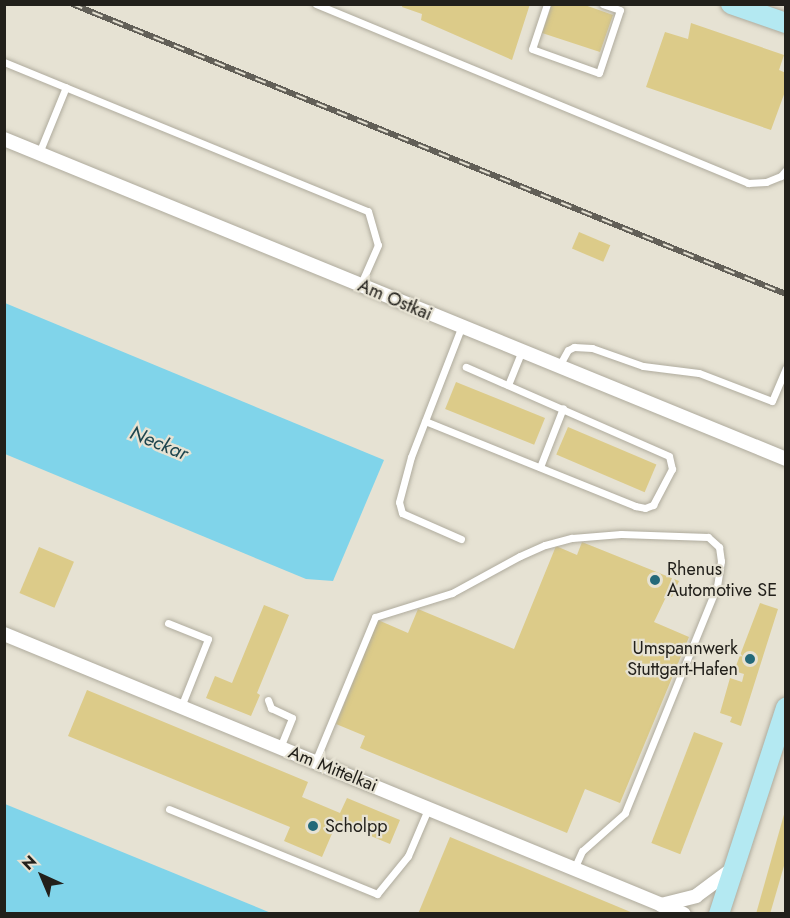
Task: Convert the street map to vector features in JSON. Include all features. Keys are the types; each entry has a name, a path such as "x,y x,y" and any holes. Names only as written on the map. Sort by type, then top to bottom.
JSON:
{"main road":[{"path":"731,4 786,22"},
{"path":"719,914 786,708"}],"street":[{"name":"Am Ostkai","path":"4,139 521,353 786,459"},
{"name":"Am Mittelkai","path":"4,634 574,869 664,909 684,914"},
{"path":"664,909 696,896 736,866"}],"lane":[{"path":"316,4 748,183 766,182 781,176 786,170"},
{"path":"547,4 531,50 599,74 620,10 603,4"},
{"path":"4,62 368,211 378,245 360,286"},
{"path":"39,153 66,87"},
{"path":"461,328 411,456 399,502 402,513 461,539"},
{"path":"558,368 568,350 574,347 592,348 643,366 699,373 772,401 786,368"},
{"path":"508,385 521,353"},
{"path":"425,421 645,508 653,505 672,469 669,456 656,448 466,367"},
{"path":"540,467 563,408"},
{"path":"315,762 375,617 452,593 520,556 545,545 572,538 621,534 689,534 708,537 719,547 721,561 717,586 625,813 582,851 574,869"},
{"path":"168,623 208,639 181,707"},
{"path":"268,700 271,708 292,718 280,748"},
{"path":"169,809 377,894 408,856 428,809"}],"water":[{"name":"Neckar","path":"5,303 384,460 333,581 306,579 5,454"},
{"path":"5,804 271,913 5,913"}],"building":[{"path":"403,4 530,4 512,60 421,20 422,14 402,7"},
{"path":"552,4 582,4 613,15 600,52 542,33"},
{"path":"691,23 784,55 779,70 786,73 786,89 771,130 646,87 665,32 688,39"},
{"path":"579,232 610,245 603,262 572,249"},
{"path":"456,382 545,418 534,445 445,409"},
{"path":"568,427 656,465 645,492 556,455"},
{"path":"582,542 679,581 672,597 667,595 654,622 689,637 620,803 585,789 567,833 360,748 365,736 336,724 378,620 408,633 418,609 514,649 556,546 577,555"},
{"path":"39,547 74,562 54,608 19,593"},
{"name":"Umspannwerk Stuttgart-Hafen","path":"760,603 778,609 741,726 730,722 732,717 720,713 730,678 742,682 744,674 734,671"},
{"path":"264,605 289,615 257,693 260,695 251,716 206,698 215,676 232,683"},
{"path":"87,690 308,782 302,797 340,813 347,798 400,820 390,844 337,822 322,857 284,841 290,827 68,736"},
{"path":"694,732 723,743 680,854 651,843"},
{"path":"785,811 786,859 770,914 756,914"},
{"path":"450,837 633,913 633,914 418,914"}],"railway":[{"path":"72,4 786,294"}],"place":[{"name":"Rhenus Automotive SE","path":"655,580"},
{"name":"Umspannwerk Stuttgart-Hafen","path":"750,659"},
{"name":"Scholpp","path":"313,826"}]}
